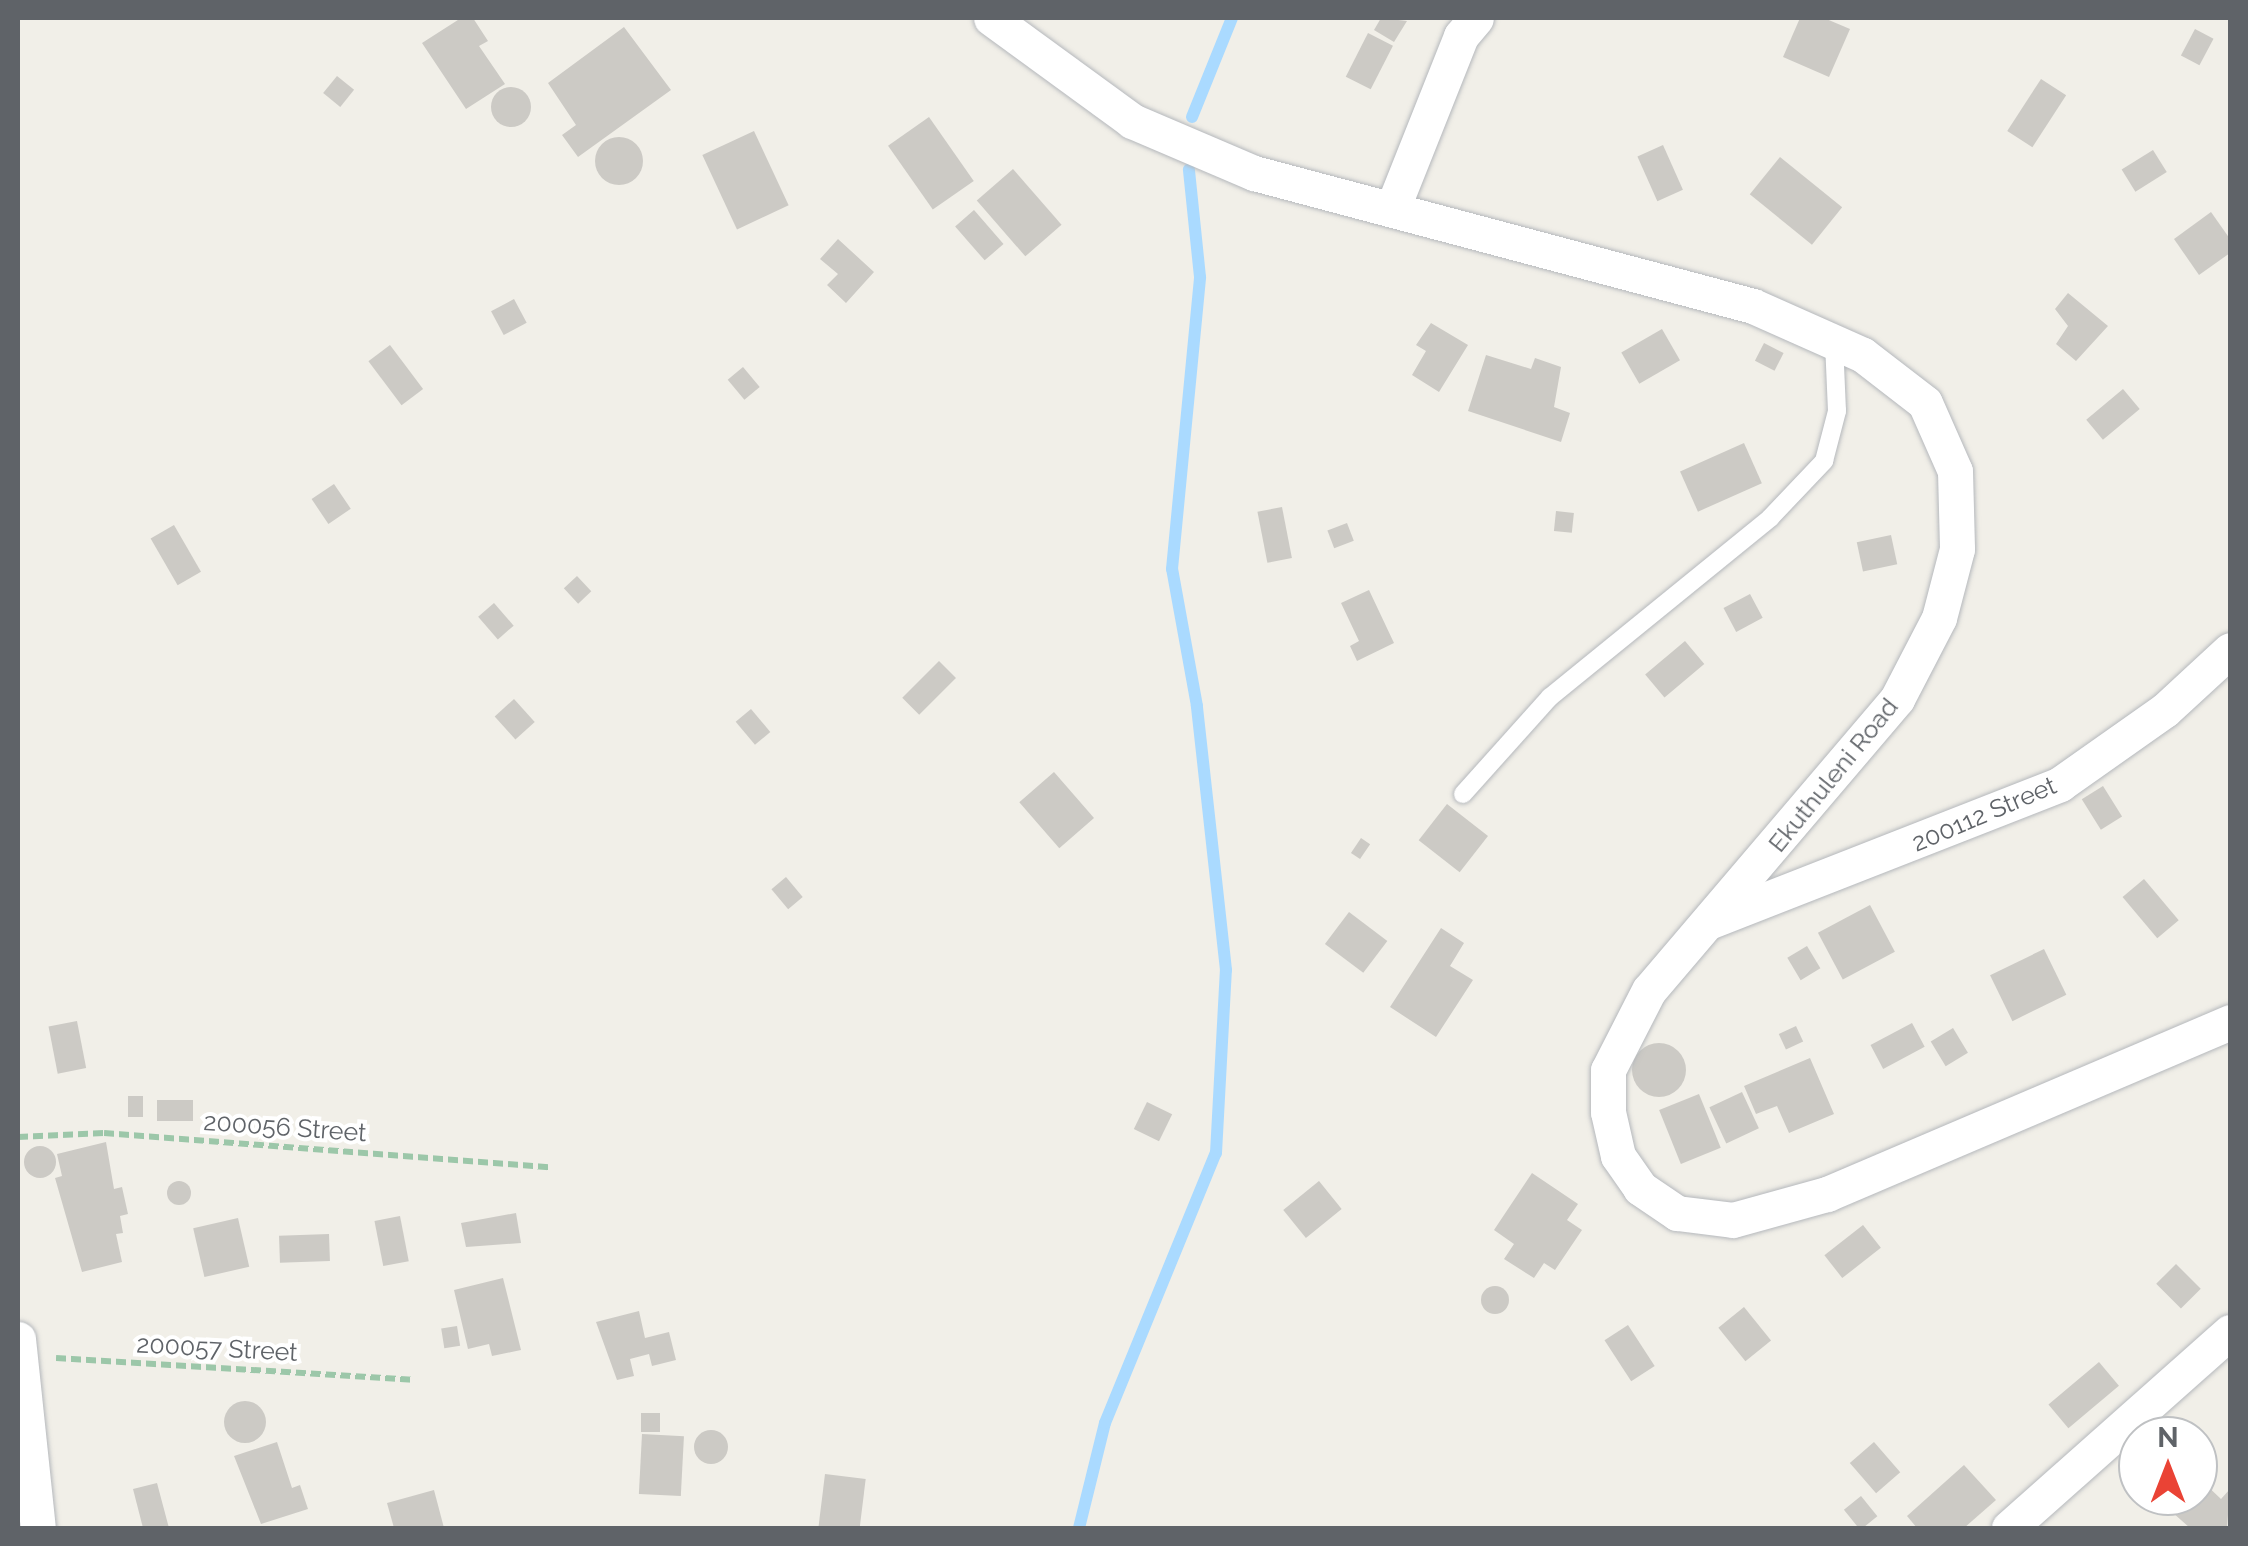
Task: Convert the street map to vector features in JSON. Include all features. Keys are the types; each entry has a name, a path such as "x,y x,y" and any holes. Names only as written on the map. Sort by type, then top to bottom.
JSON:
{"street":[{"name":"Ekuthuleni Road","path":"991,18 1132,121 1254,173 1392,208 1514,246 1754,306 1863,355 1925,404 1955,471 1957,549 1940,618 1897,699 1650,990 1608,1070 1608,1112 1618,1156 1640,1188 1677,1213 1732,1220 1827,1194 2230,1022"},
{"path":"1392,208 1461,36 1476,18"},
{"name":"200112 Street","path":"1705,924 2060,784 2165,710 2230,650"},
{"path":"2009,1528 2230,1332"},
{"path":"18,1348 38,1528"}],"lane":[{"path":"1463,794 1550,697 1770,518 1824,462 1836,412 1834,342"}],"path":[{"name":"200056 Street","path":"18,1137 104,1133 549,1167"},
{"name":"200057 Street","path":"18,1348 412,1380"}],"building":[{"path":"461,18 473,18 488,41 479,46 505,84 466,109 422,43"},
{"path":"1381,18 1407,21 1394,42 1374,30"},
{"path":"1800,18 1824,18 1850,29 1829,77 1783,57"},
{"path":"624,27 671,90 578,157 562,135 576,125 548,83"},
{"path":"2195,29 2214,39 2199,65 2181,55"},
{"path":"1368,33 1393,46 1371,89 1346,77"},
{"path":"337,76 354,90 340,107 323,93"},
{"path":"2041,79 2066,95 2032,147 2007,131"},
{"path":"511,87 525,93 531,107 525,121 511,127 497,121 491,107 497,93"},
{"path":"929,117 974,181 933,210 888,146"},
{"path":"754,131 789,205 737,229 702,155"},
{"path":"619,137 636,144 643,161 636,178 619,185 602,178 595,161 602,144"},
{"path":"1663,145 1683,190 1657,201 1637,156"},
{"path":"2153,150 2167,172 2135,192 2122,170"},
{"path":"1780,157 1842,207 1812,245 1750,194"},
{"path":"1013,169 1062,225 1025,256 977,200"},
{"path":"974,210 1004,244 985,260 955,226"},
{"path":"2211,212 2230,239 2230,253 2199,275 2174,239"},
{"path":"838,239 874,272 846,303 827,285 838,274 820,259"},
{"path":"2068,293 2108,326 2076,361 2056,344 2068,326 2055,309"},
{"path":"514,299 527,323 504,335 491,311"},
{"path":"1431,323 1468,345 1439,392 1412,375 1426,351 1416,345"},
{"path":"1662,329 1680,360 1639,384 1621,352"},
{"path":"1764,343 1784,353 1775,371 1755,361"},
{"path":"390,345 423,389 402,405 368,361"},
{"path":"1486,355 1531,369 1535,358 1561,367 1554,407 1570,413 1561,442 1468,411"},
{"path":"743,367 760,387 744,400 728,380"},
{"path":"2123,389 2140,409 2103,440 2086,420"},
{"path":"1744,443 1762,483 1698,512 1680,471"},
{"path":"334,484 351,509 328,524 312,499"},
{"path":"1282,507 1292,558 1267,563 1257,512"},
{"path":"1556,511 1574,513 1572,533 1554,531"},
{"path":"1347,523 1354,541 1334,548 1327,531"},
{"path":"174,525 201,572 178,585 151,538"},
{"path":"1891,535 1897,564 1863,572 1857,542"},
{"path":"577,576 591,591 578,604 564,588"},
{"path":"1369,590 1394,643 1357,661 1350,646 1359,641 1341,603"},
{"path":"1750,594 1763,618 1736,632 1724,608"},
{"path":"494,603 514,626 498,639 478,617"},
{"path":"1685,641 1704,664 1664,697 1645,674"},
{"path":"939,661 956,678 919,715 902,698"},
{"path":"514,699 535,722 515,739 495,716"},
{"path":"751,709 770,732 755,745 736,722"},
{"path":"1054,772 1094,818 1059,848 1019,802"},
{"path":"2103,786 2122,817 2101,830 2082,799"},
{"path":"1447,804 1488,836 1460,872 1419,840"},
{"path":"1361,838 1370,844 1360,859 1351,853"},
{"path":"786,877 803,897 788,909 771,889"},
{"path":"2144,879 2179,920 2157,938 2123,897"},
{"path":"1870,905 1895,952 1843,979 1818,933"},
{"path":"1349,912 1387,941 1363,973 1325,944"},
{"path":"1441,928 1464,943 1450,966 1473,980 1436,1037 1390,1007"},
{"path":"1807,946 1820,968 1801,980 1787,958"},
{"path":"2044,949 2066,995 2012,1021 1990,975"},
{"path":"77,1021 86,1068 58,1074 49,1027"},
{"path":"1912,1023 1925,1047 1883,1069 1871,1045"},
{"path":"1796,1026 1803,1041 1786,1049 1779,1034"},
{"path":"1953,1028 1968,1053 1946,1066 1931,1041"},
{"path":"1659,1043 1678,1051 1686,1070 1678,1089 1659,1097 1640,1089 1632,1070 1640,1051"},
{"path":"1810,1058 1834,1114 1789,1133 1777,1106 1756,1114 1744,1086"},
{"path":"1742,1092 1759,1128 1726,1143 1709,1107"},
{"path":"1699,1094 1721,1148 1681,1164 1659,1110"},
{"path":"128,1096 143,1096 143,1117 128,1117"},
{"path":"157,1100 193,1100 193,1121 157,1121"},
{"path":"1147,1102 1172,1114 1159,1141 1134,1129"},
{"path":"106,1142 114,1189 122,1187 128,1214 120,1216 123,1233 116,1234 122,1262 82,1272 55,1178 62,1176 57,1154"},
{"path":"40,1146 51,1151 56,1162 51,1173 40,1178 29,1173 24,1162 29,1151"},
{"path":"1532,1173 1578,1204 1567,1220 1582,1230 1555,1270 1544,1263 1534,1278 1504,1259 1514,1244 1494,1230"},
{"path":"179,1181 188,1184 188,1202 179,1205 170,1202 167,1193 170,1184"},
{"path":"1319,1181 1342,1209 1306,1238 1283,1210"},
{"path":"516,1213 521,1243 466,1247 461,1223"},
{"path":"400,1216 409,1261 383,1266 374,1221"},
{"path":"238,1218 249,1267 204,1277 193,1228"},
{"path":"1863,1225 1881,1248 1842,1278 1824,1255"},
{"path":"329,1234 330,1261 280,1263 279,1236"},
{"path":"2176,1264 2201,1289 2181,1309 2156,1284"},
{"path":"503,1278 521,1350 492,1356 489,1344 468,1349 454,1290"},
{"path":"1495,1286 1505,1290 1509,1300 1505,1310 1495,1314 1485,1310 1481,1300 1485,1290"},
{"path":"1744,1307 1771,1340 1745,1361 1718,1328"},
{"path":"639,1311 645,1338 669,1332 676,1360 652,1366 649,1354 630,1359 634,1376 617,1380 596,1322"},
{"path":"1628,1325 1655,1366 1631,1381 1605,1340"},
{"path":"457,1326 460,1346 444,1348 441,1329"},
{"path":"2099,1362 2119,1386 2068,1428 2048,1404"},
{"path":"245,1401 260,1407 266,1422 260,1437 245,1443 230,1437 224,1422 230,1407"},
{"path":"641,1413 660,1413 660,1432 641,1432"},
{"path":"711,1430 723,1435 728,1447 723,1459 711,1464 699,1459 694,1447 699,1435"},
{"path":"642,1434 684,1436 681,1496 639,1494"},
{"path":"277,1442 292,1488 300,1485 308,1509 261,1524 234,1456"},
{"path":"1874,1442 1900,1472 1876,1493 1850,1463"},
{"path":"1964,1465 1996,1500 1964,1528 1917,1528 1907,1516"},
{"path":"825,1474 866,1479 860,1528 818,1528"},
{"path":"157,1483 169,1528 143,1528 133,1489"},
{"path":"2230,1489 2227,1528 2190,1528 2176,1516 2218,1516 2218,1496 2221,1499"},
{"path":"434,1490 444,1528 394,1528 387,1503"},
{"path":"1861,1496 1877,1516 1859,1528 1844,1510"}],"waterway":[{"path":"1192,117 1232,18"},
{"path":"1079,1528 1105,1423 1216,1153 1226,970 1197,706 1172,569 1200,277 1189,170"}]}
